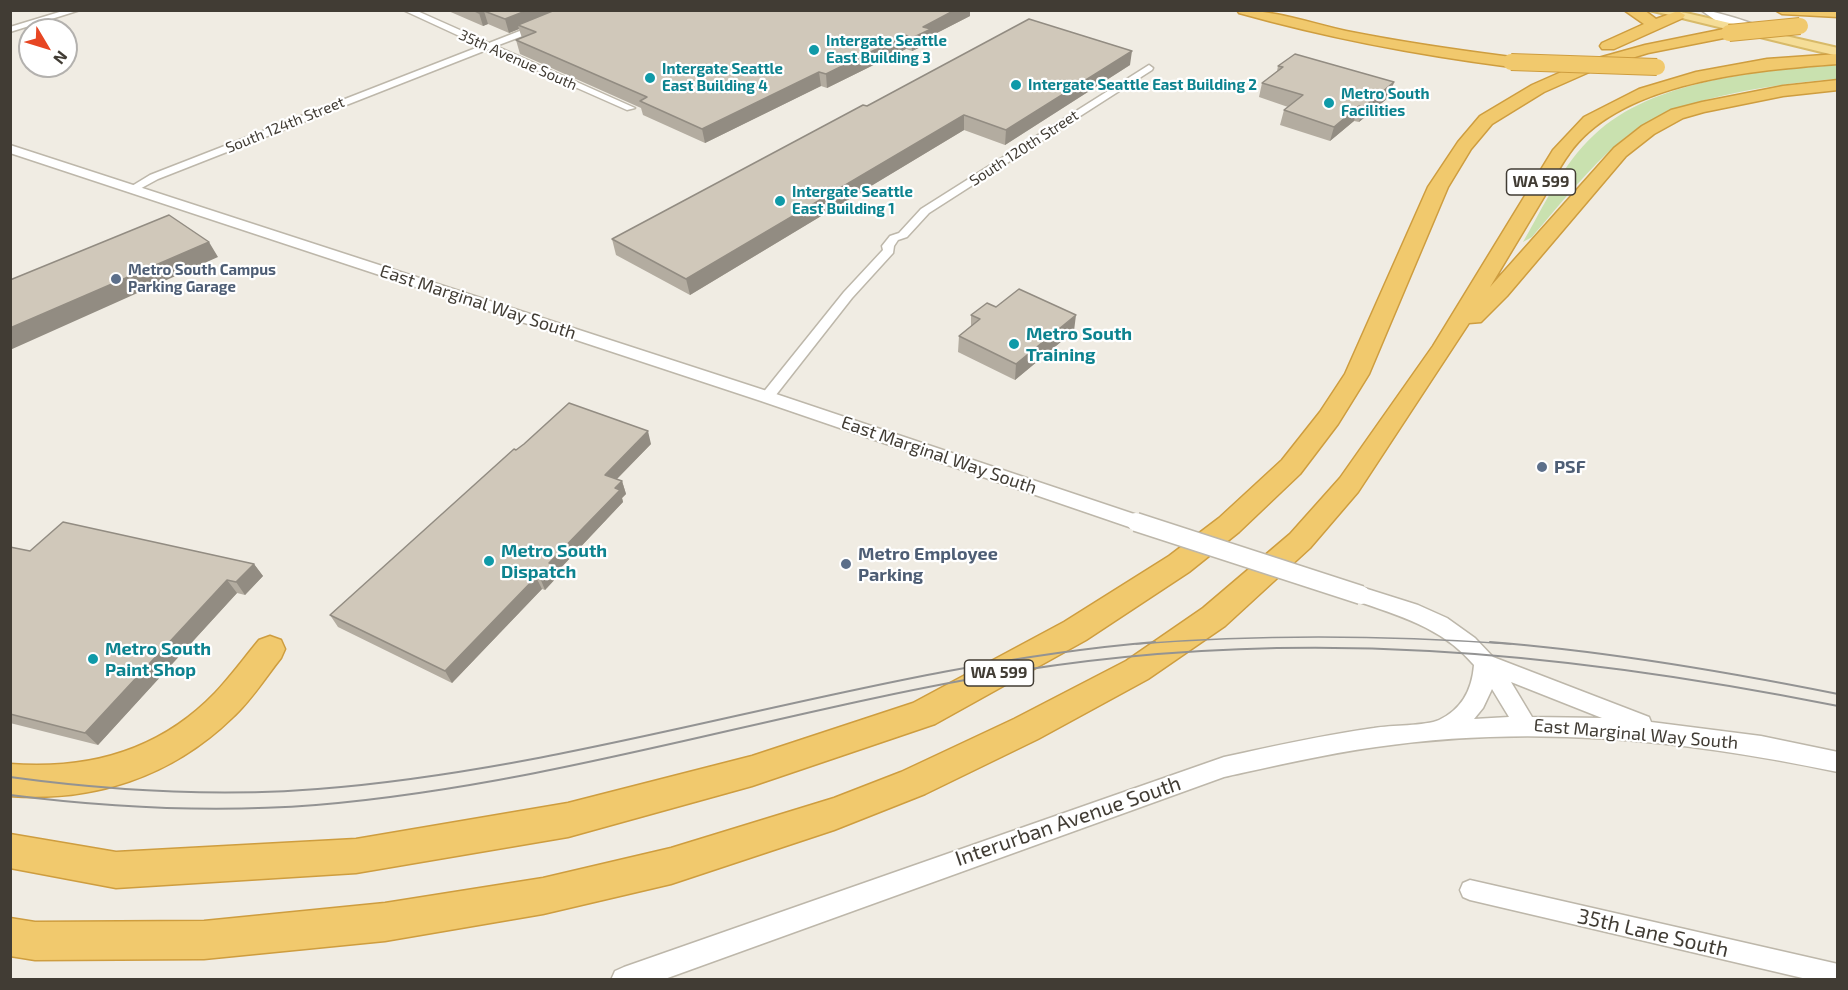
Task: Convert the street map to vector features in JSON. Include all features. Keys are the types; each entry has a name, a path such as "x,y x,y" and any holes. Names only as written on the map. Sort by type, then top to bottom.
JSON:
{"highway":[{"path":"1244,10 1293,25 1381,44 1511,62 1657,67 1744,62 1767,64"},
{"path":"1631,10 1655,17 1680,13"},
{"path":"1782,10 1838,13"},
{"path":"1527,94 1655,17"},
{"name":"WA 599","path":"10,851 116,870 356,856 568,820 752,771 923,714 1075,631 1179,564 1229,525 1291,467 1329,418 1357,374 1438,187 1456,158 1484,122 1527,94 1578,70 1613,57 1681,41 1729,33 1838,24"},
{"name":"WA 599","path":"10,936 35,941 204,940 385,921 543,896 671,866 834,814 914,783 1026,729 1137,670 1214,617 1300,541 1349,485 1443,348 1562,150 1590,121 1646,93 1696,77 1767,64 1833,57"},
{"path":"1443,348 1499,291 1620,152 1648,130 1677,114 1702,107 1783,91 1838,85"},
{"path":"10,780 28,782 88,779 141,764 176,742 220,708 270,649"}],"main road":[{"path":"1680,13 1811,46 1833,57"}],"street":[{"path":"10,30 76,10"},
{"name":"35th Avenue South","path":"407,10 630,108"},
{"path":"1706,10 1719,18 1811,46"},
{"name":"South 124th Street","path":"132,189 154,177 551,22"},
{"name":"South 120th Street","path":"767,397 848,295 889,251 898,249 905,241 903,235 926,211 1149,68"},
{"name":"East Marginal Way South","path":"10,149 767,397 1439,623 1464,641 1485,662 1499,679 1526,726 1571,726 1665,733 1759,746 1838,762"},
{"path":"1444,728 1466,714 1477,702 1484,685 1485,662 1601,710 1665,733"},
{"name":"Interurban Avenue South","path":"624,980 1224,767 1337,741 1444,728 1526,726"},
{"name":"35th Lane South","path":"1470,890 1838,975"}],"green space":[{"path":"1837,65 1837,79 1763,88 1709,99 1661,116 1641,126 1612,149 1532,237 1523,242 1573,158 1594,135 1618,116 1646,101 1709,81 1742,75"}],"building":[{"path":"473,10 528,10 505,19 484,11 479,13"},
{"path":"555,10 955,10 923,27 931,29 912,38 905,35 826,74 819,72 702,129 640,101 647,97 516,40 536,32 518,25"},
{"path":"1029,19 1132,51 1006,130 964,115 686,279 612,239 863,105 867,106"},
{"name":"Metro South Facilities","path":"1295,54 1394,82 1363,108 1359,106 1334,127 1284,110 1303,95 1262,83 1283,67 1278,66"},
{"path":"169,215 209,242 10,328 10,280"},
{"name":"Metro South Training","path":"1019,289 1076,315 1016,364 959,336 980,319 971,315 987,303 996,307"},
{"name":"Metro South Dispatch","path":"569,403 648,431 605,475 622,481 615,488 620,490 549,563 553,564 540,578 536,577 445,671 330,615 514,449 524,444"},
{"name":"Metro South Paint Shop","path":"63,522 254,564 236,582 227,580 85,733 10,714 10,547 30,551"}],"tram line":[{"path":"1140,644 1324,637 1511,644"},
{"path":"1140,644 1155,642"},
{"path":"1490,642 1665,663 1838,694"},
{"path":"1136,644 1140,644"},
{"path":"10,777 175,792 258,792 341,787 444,774 545,757 950,671 1052,654 1140,644"},
{"path":"10,795 124,806 201,809 316,805 405,795 580,764 842,705 1017,671 1122,657 1225,650 1328,648 1429,651 1531,659 1633,671 1838,706"}],"place":[{"name":"Intergate Seattle East Building 3","path":"814,50"},
{"name":"Intergate Seattle East Building 4","path":"650,78"},
{"name":"Intergate Seattle East Building 2","path":"1016,85"},
{"name":"Metro South Facilities","path":"1329,103"},
{"name":"Intergate Seattle East Building 1","path":"780,201"},
{"name":"Metro South Campus Parking Garage","path":"116,279"},
{"name":"Metro South Training","path":"1014,344"},
{"name":"PSF","path":"1542,467"},
{"name":"Metro South Dispatch","path":"489,561"},
{"name":"Metro Employee Parking","path":"846,564"},
{"name":"Metro South Paint Shop","path":"93,659"}]}
